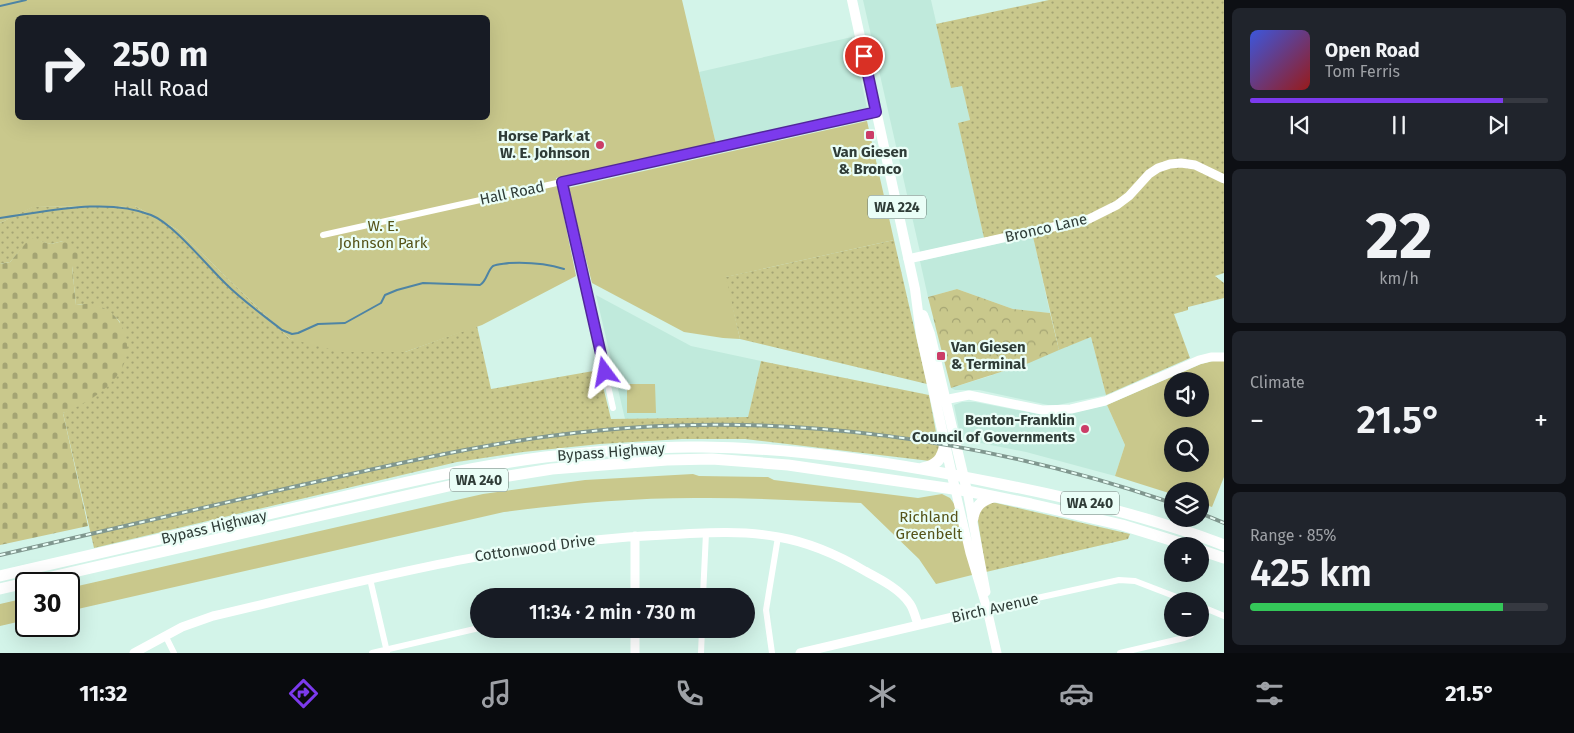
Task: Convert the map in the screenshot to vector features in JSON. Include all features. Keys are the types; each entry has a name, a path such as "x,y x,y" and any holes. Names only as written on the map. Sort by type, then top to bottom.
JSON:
{"highway":[{"path":"917,468 938,462 942,457 945,444"},
{"name":"Bypass Highway","path":"0,576 419,480 545,457 661,447 732,448 830,455 952,474 1098,506 1153,521 1224,545"},
{"name":"Bypass Highway","path":"0,589 453,485 580,466 667,460 738,460 825,469 961,490 996,496 1122,525 1164,538"},
{"path":"972,518 981,502 996,496"},
{"path":"1209,553 1224,558"}],"main road":[{"name":"WA 224","path":"852,0 918,302 921,336 964,477 961,490"},
{"name":"WA 224","path":"941,400 945,444 952,474 961,490"}],"street":[{"name":"Hall Road","path":"323,234 876,112"},
{"name":"Bronco Lane","path":"908,260 1089,219 1117,205 1129,196 1149,174 1158,168 1170,164 1186,163 1195,165 1224,179"},
{"path":"562,182 613,408"},
{"path":"941,400 971,396 1042,410 1070,409 1105,401 1199,360 1211,357 1224,357"},
{"path":"961,490 972,518 997,653"},
{"path":"961,490 975,571 988,609"},
{"name":"Cottonwood Drive","path":"134,653 165,636 213,616 467,558 528,547 635,536 706,533 741,532 778,537 808,545 839,557 882,580 901,594 910,604 918,625"},
{"path":"703,588 706,533"},
{"path":"635,536 635,588"},
{"path":"772,653 766,610 778,537"},
{"path":"370,579 386,651"},
{"name":"Birch Avenue","path":"800,653 1119,580 1135,581 1164,592"},
{"path":"1209,610 1224,616"},
{"path":"372,653 470,630"},
{"path":"165,636 174,653"},
{"path":"1120,653 1186,637"},
{"path":"635,638 636,653"},
{"path":"701,653 702,638"}],"shaded area":[{"path":"863,0 931,0 951,87 962,85 970,120 959,123 984,238 920,252"},
{"path":"852,37 867,108 716,144 699,72"},
{"path":"1033,236 1050,313 1013,309 957,289 928,297 920,261"},
{"path":"596,295 691,346 761,361 748,417 625,419"},
{"path":"1091,337 1106,395 1058,405 1048,405 979,390 955,390 951,388 990,376"},
{"path":"962,402 975,402 1049,416 1058,416 1107,405 1125,445 1115,476 1026,452 961,439 954,405"}],"green space":[{"name":"W. E. Johnson Park","path":"0,0 682,0 716,144 556,178 576,276 482,325 405,352 342,352 290,339 178,230 135,206 33,207 0,223"},
{"path":"1049,0 1224,0 1224,273 1215,276 1224,283 1224,298 1188,307 1188,310 1174,314 1190,358 1106,395 1091,337 1059,350 1031,228 984,238 958,123 970,120 962,86 951,88 936,24"},
{"path":"867,121 894,240 726,277 740,339 684,332 592,283 568,188"},
{"path":"135,206 178,230 290,339 405,352 477,326 491,389 599,370 611,419 748,417 761,361 929,395 939,448 938,455 930,461 745,439 682,439 600,444 523,452 457,462 94,548 63,413 96,395 116,376 120,322 100,307 76,305 72,266 63,241 51,244 30,239 10,262 0,264 0,223 32,207"},
{"path":"30,238 51,244 63,241 71,244 80,252 80,261 72,266 76,305 89,304 110,312 122,327 126,336 127,346 123,366 112,382 97,395 63,413 88,526 0,545 0,264 10,262"},
{"path":"894,240 927,384 740,339 725,277"},
{"path":"957,289 1013,309 1050,313 1059,350 1029,363 951,388 928,297"},
{"path":"1224,361 1224,477 1212,507 1209,506 1209,482 1164,482 1164,491 1115,476 1125,445 1107,405 1164,380 1164,417 1209,417 1209,372 1183,372 1201,364"},
{"path":"627,384 655,384 656,413 627,413"},
{"name":"Richland Greenbelt","path":"693,474 699,476 768,477 774,480 918,498 942,494 950,498 955,505 959,527 974,573 936,584 919,559 861,503 747,498 658,498 580,503 504,512 80,608 80,586 483,494 585,480"},
{"path":"992,502 1130,534 1128,539 986,572 977,515 982,507"},
{"path":"15,601 15,623 0,626 0,604"}],"waterway":[{"path":"0,6 26,0"},
{"path":"0,218 96,206 115,207 151,215 180,236 239,296 282,330 292,334 318,324 345,323 381,303 385,295 423,283 480,285 491,268 496,265 530,263 550,265 564,269"}],"railway":[{"path":"0,555 442,454 555,435 666,426 740,425 813,428 887,436 959,447 1031,462 1164,500"},
{"path":"1209,517 1224,523"}],"place":[{"name":"Van Giesen & Bronco","path":"870,135"},
{"name":"Horse Park at W. E. Johnson","path":"600,145"},
{"name":"Van Giesen & Terminal","path":"941,356"},
{"name":"Benton-Franklin Council of Governments","path":"1085,429"}],"route":[{"path":"605,372 562,182 876,112 864,56"}]}
